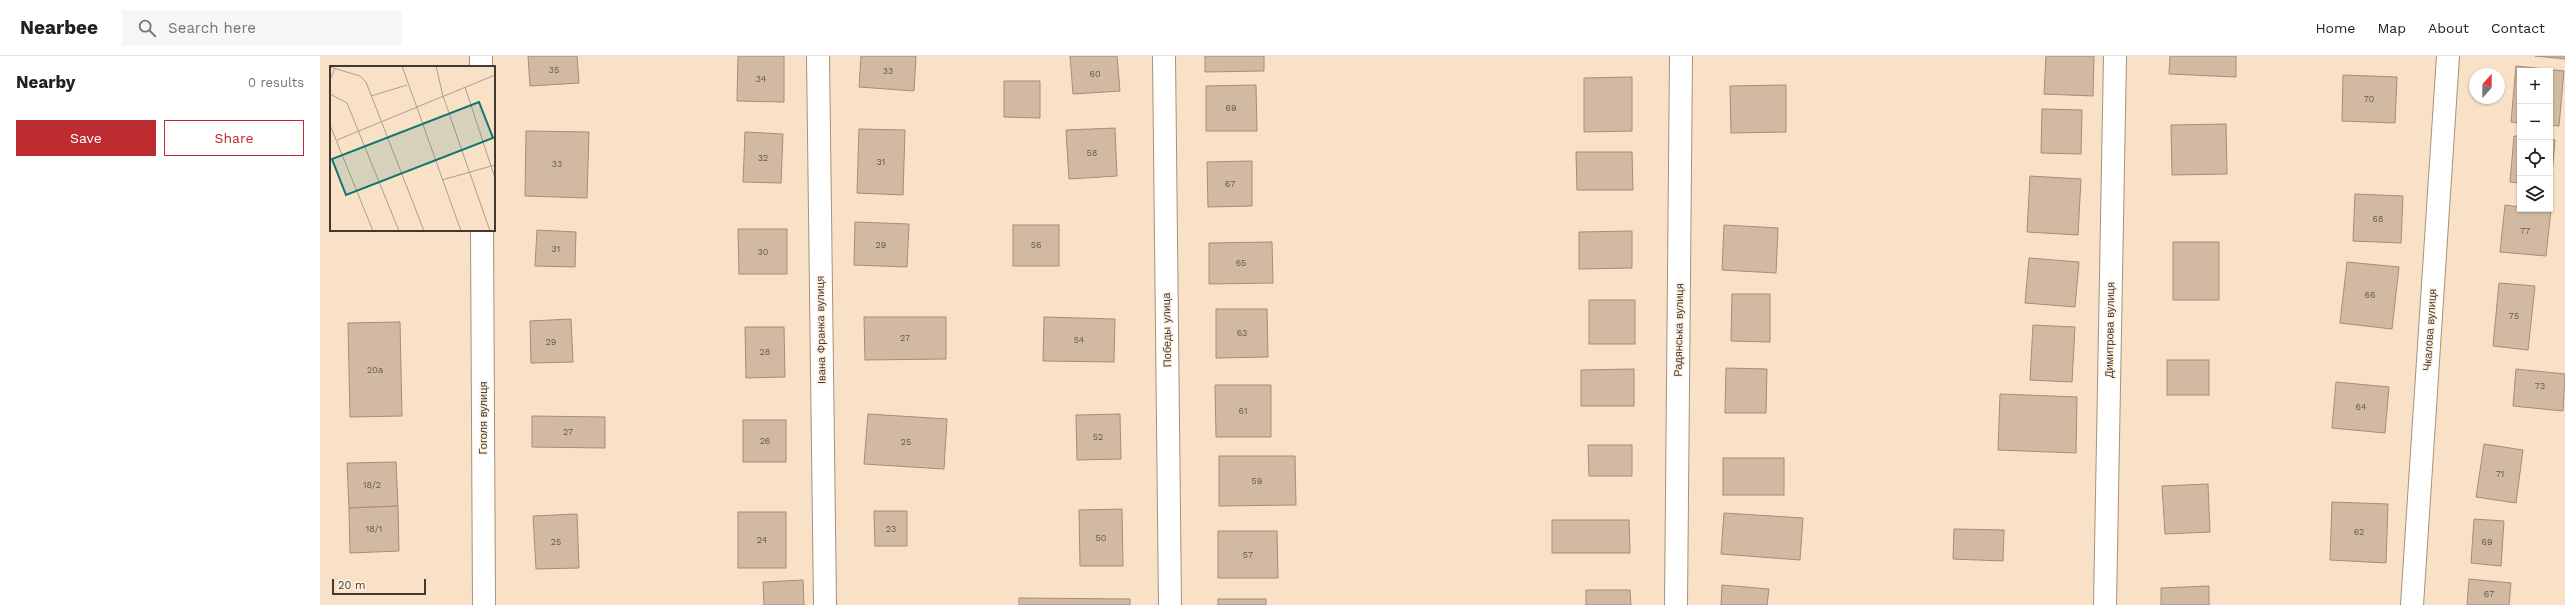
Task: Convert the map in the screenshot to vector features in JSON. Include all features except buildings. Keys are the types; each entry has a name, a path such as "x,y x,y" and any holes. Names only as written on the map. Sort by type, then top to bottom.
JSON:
{"street":[{"name":"Івана Франка вулиця","path":"818,56 825,605"},
{"name":"Победы улица","path":"1164,56 1170,605"},
{"name":"Радянська вулиця","path":"1676,605 1681,56"},
{"name":"Димитрова вулиця","path":"2105,605 2115,56"},
{"name":"Чкалова вулиця","path":"2412,605 2448,56"},
{"name":"Гоголя вулиця","path":"482,231 484,605"}]}
